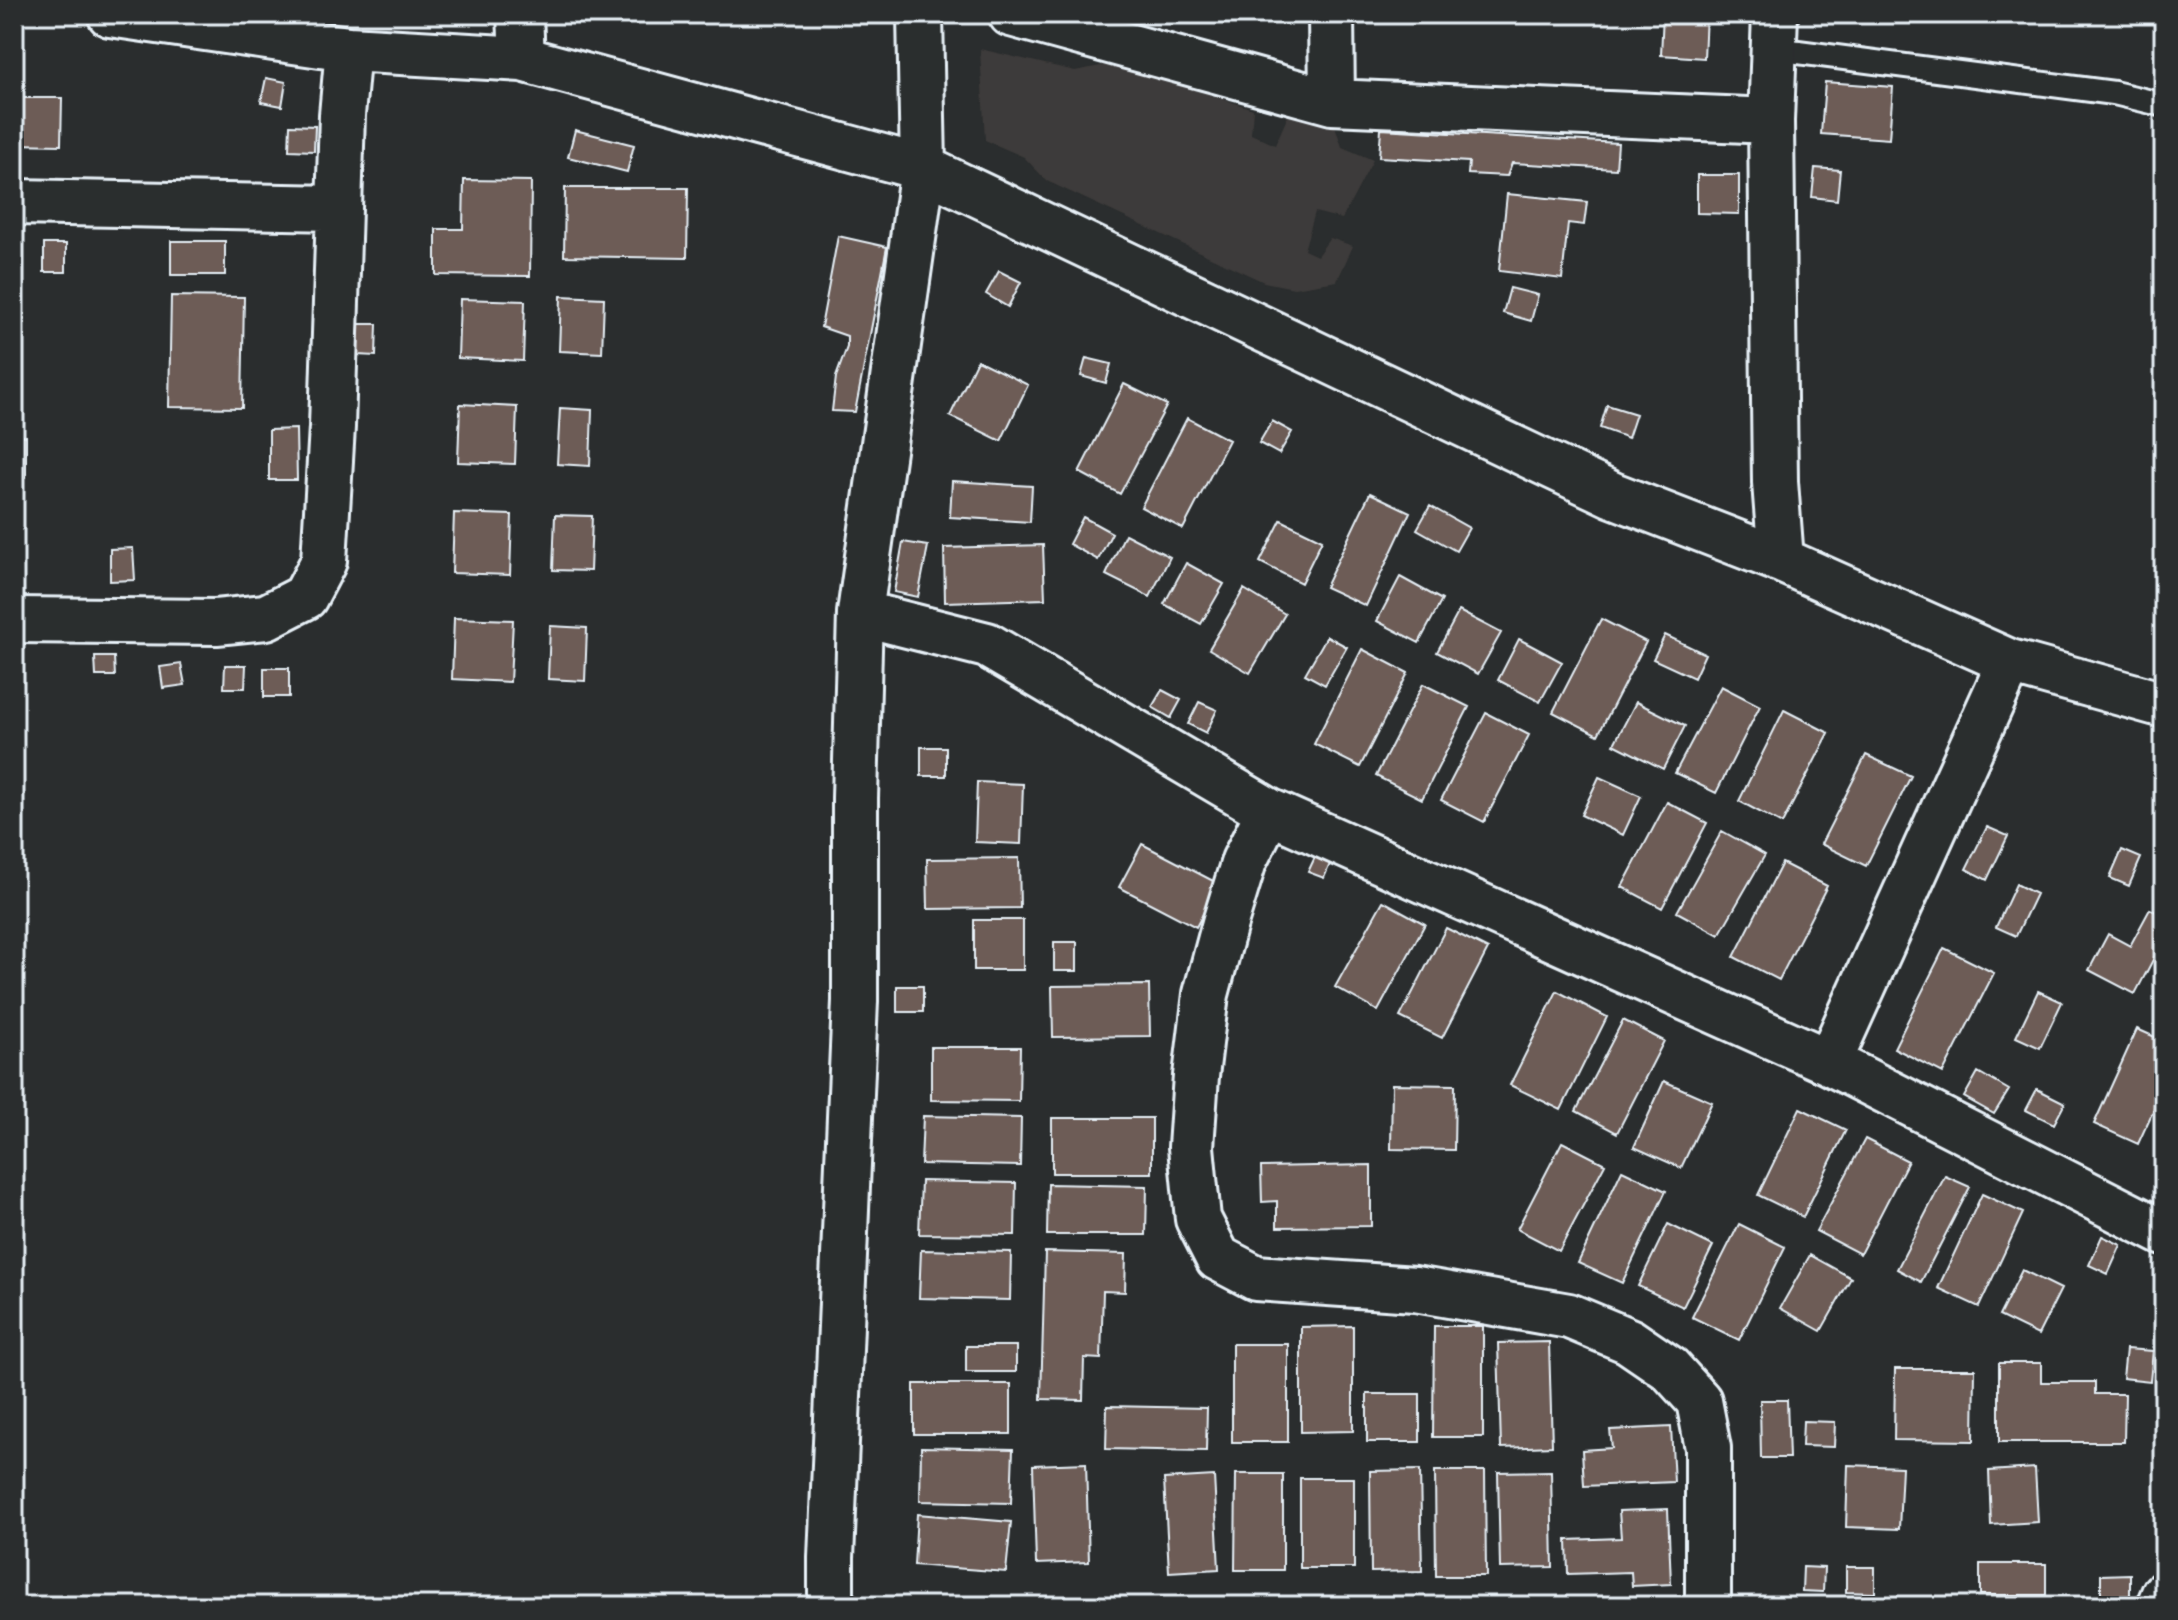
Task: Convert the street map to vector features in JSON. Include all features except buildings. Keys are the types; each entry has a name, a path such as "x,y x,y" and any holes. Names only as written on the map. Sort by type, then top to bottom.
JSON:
{"street":[{"path":"110,14 348,49 522,59 923,168 1613,495 1781,560 2010,662 2164,705"},
{"path":"520,14 522,59"},
{"path":"831,1606 855,1001 855,798 860,613 923,168 920,14"},
{"path":"1011,14 1332,102 1771,121"},
{"path":"1331,14 1332,102"},
{"path":"1775,32 1771,121 1775,482 1781,560"},
{"path":"14,620 216,622 266,617 305,597 324,561 332,427 337,208 348,49"},
{"path":"14,202 337,208"},
{"path":"860,613 987,645 1269,811 1829,1062 2164,1233"},
{"path":"1829,1062 2010,662"},
{"path":"1269,811 1244,861 1225,923 1206,994 1196,1076 1191,1147 1198,1219 1218,1258 1256,1278 1415,1289 1569,1316 1629,1341 1670,1369 1699,1401 1708,1448 1708,1606"},
{"path":"2159,1606 2164,1594"}],"lane":[{"path":"1775,32 2114,93 2164,105"}],"shaded area":[{"path":"980,49 1075,71 1106,65 1159,78 1253,109 1251,134 1275,145 1288,116 1334,123 1342,147 1373,160 1342,219 1315,212 1304,250 1317,256 1330,238 1353,246 1337,281 1294,288 1264,282 1047,181 1024,157 985,140"}]}
